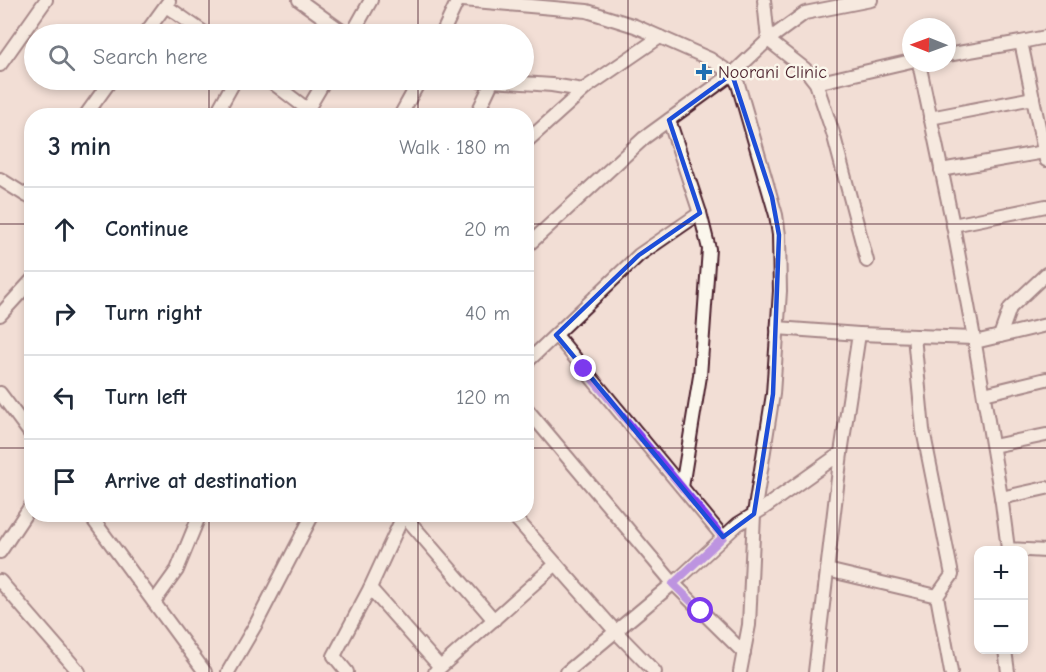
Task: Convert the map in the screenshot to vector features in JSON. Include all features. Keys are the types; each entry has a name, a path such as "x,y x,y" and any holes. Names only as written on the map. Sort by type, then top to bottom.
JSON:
{"street":[{"path":"29,24 46,0"},
{"path":"299,0 332,24"},
{"path":"358,24 371,0"},
{"path":"447,24 460,0 587,11 635,26 710,60 732,74 738,84 776,216 779,235 780,291 772,394 754,514 749,625 740,672"},
{"path":"764,0 768,39 805,69 816,83 833,133 867,261"},
{"path":"534,240 644,138 732,74 768,39 805,13 871,0"},
{"path":"152,24 168,3 194,24"},
{"path":"0,65 24,31"},
{"path":"534,135 583,90 660,37"},
{"path":"956,53 1046,37"},
{"path":"941,170 1045,156 1021,42"},
{"path":"816,83 902,63"},
{"path":"921,72 975,340 1002,498 1008,546"},
{"path":"534,84 583,90"},
{"path":"91,108 104,90"},
{"path":"219,108 229,90"},
{"path":"281,90 301,108"},
{"path":"308,108 319,90"},
{"path":"404,108 414,90"},
{"path":"480,108 489,90"},
{"path":"930,118 1033,98"},
{"path":"669,120 700,213 709,249 700,376 682,487"},
{"path":"0,179 24,194"},
{"path":"953,225 1046,206"},
{"path":"534,356 639,255 700,213"},
{"path":"1000,336 1010,308 1046,274"},
{"path":"0,315 24,293"},
{"path":"777,328 975,340 1046,325"},
{"path":"815,672 841,453 859,334"},
{"path":"556,335 723,537"},
{"path":"914,336 923,430 952,574 937,596 951,672"},
{"path":"984,394 1046,379"},
{"path":"0,393 24,425"},
{"path":"534,418 673,584 744,653"},
{"path":"993,446 1046,435"},
{"path":"567,672 673,584 738,524 841,453"},
{"path":"1002,498 1046,488"},
{"path":"2,545 24,515"},
{"path":"95,522 206,672"},
{"path":"154,602 177,570 197,522"},
{"path":"228,672 256,624 309,522"},
{"path":"347,672 334,656 370,588 401,522"},
{"path":"410,522 494,620"},
{"path":"519,522 616,632 655,672"},
{"path":"1028,551 1046,551"},
{"path":"370,588 437,670 556,564"},
{"path":"827,570 937,596"},
{"path":"0,580 79,672"},
{"path":"1006,654 1008,672"}],"highlighted area":[{"path":"732,74 772,197 779,235 773,394 754,514 723,537 556,335 639,255 700,213 669,120"}],"place":[{"name":"Noorani Clinic","path":"704,72"}],"route":[{"path":"584,369 723,537 673,584 701,611"}]}
